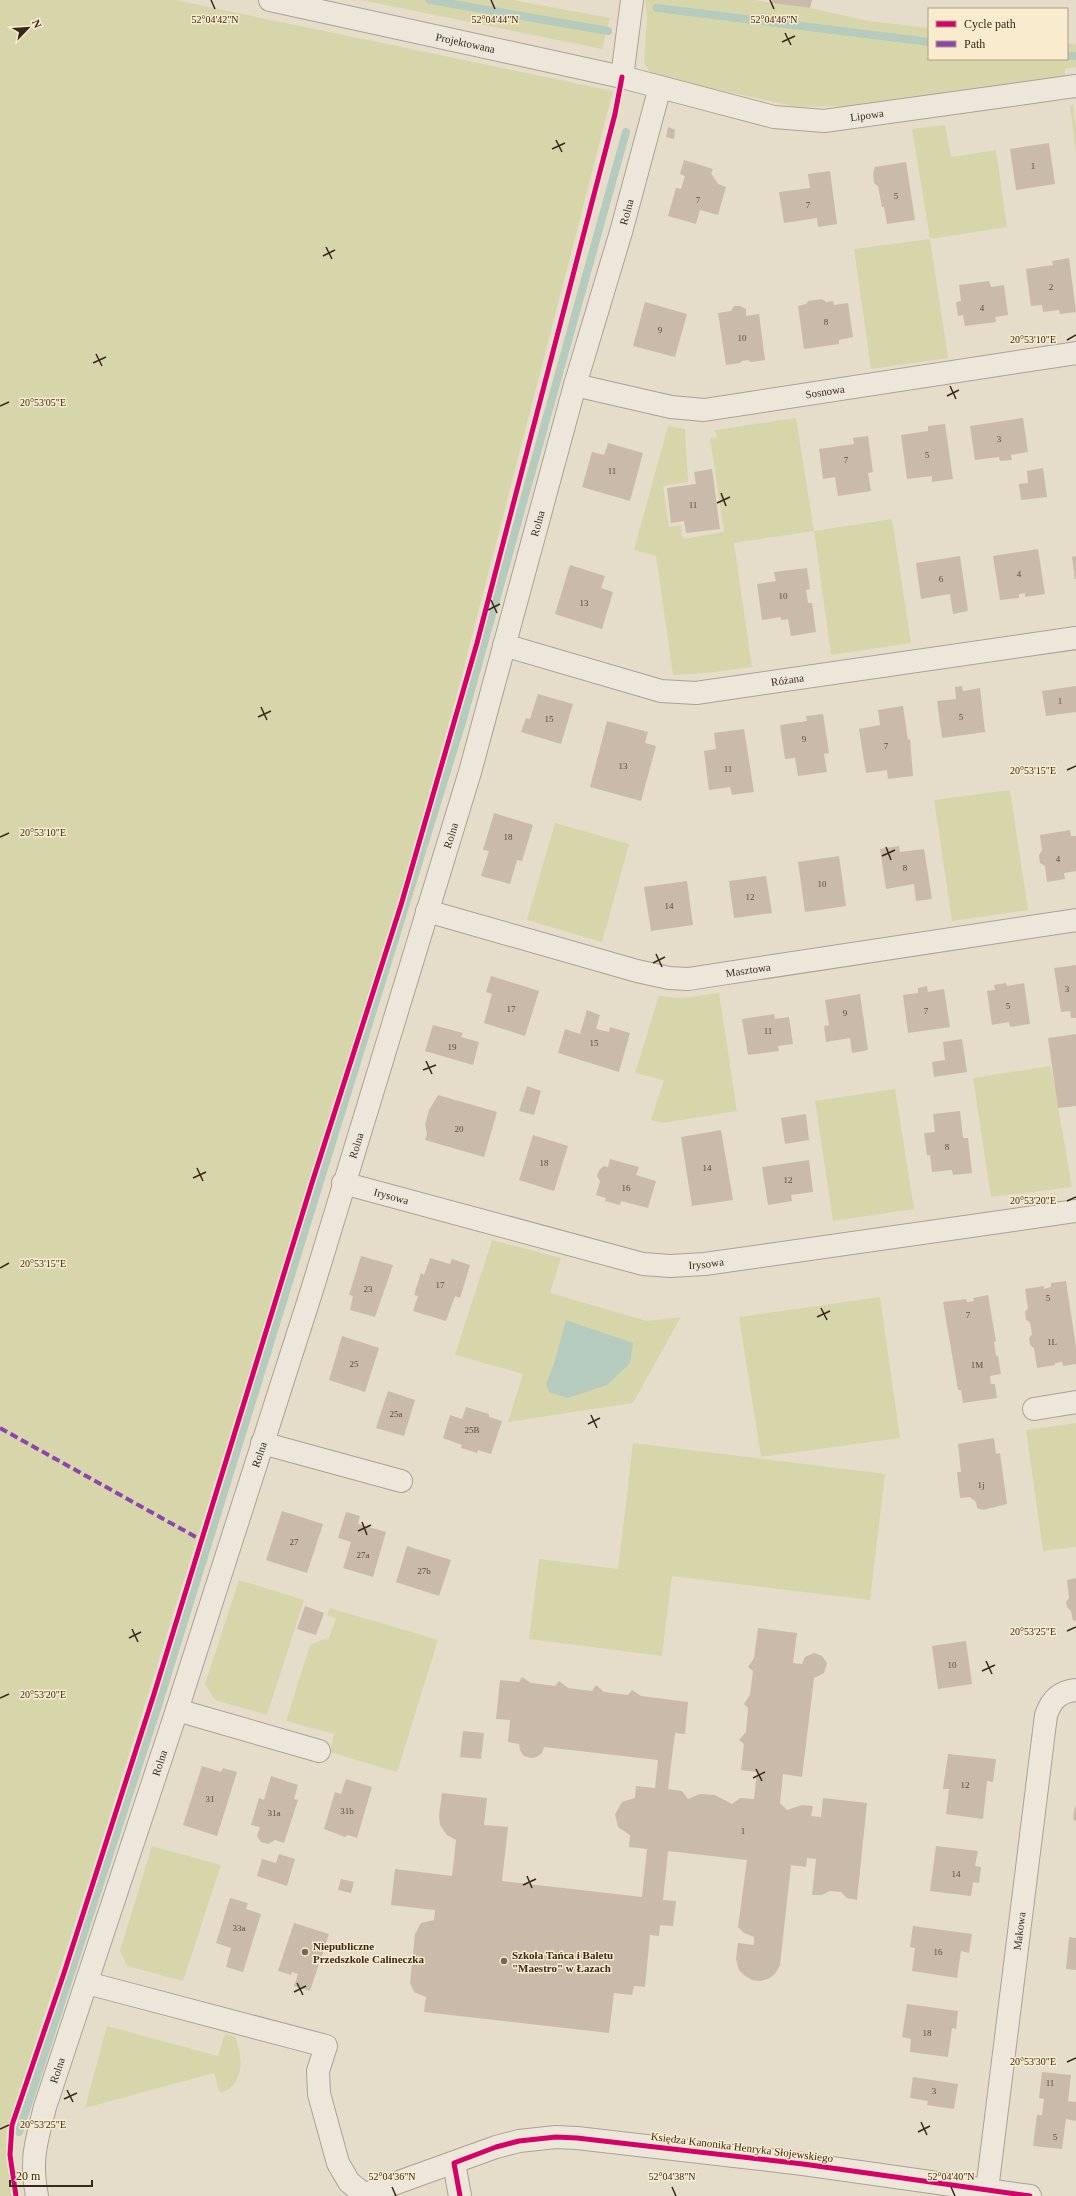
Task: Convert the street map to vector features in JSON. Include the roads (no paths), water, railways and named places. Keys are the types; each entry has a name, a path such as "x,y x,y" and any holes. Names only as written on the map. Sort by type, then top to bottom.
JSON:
{"street":[{"name":"Projektowana","path":"270,0 622,77 660,87"},
{"path":"622,77 632,0"},
{"name":"Lipowa","path":"660,87 774,117 824,121 1076,86"},
{"name":"Rolna","path":"37,2196 33,2170 33,2153 45,2108 177,1710 312,1290 343,1183 470,772 575,385 621,232 660,87"},
{"name":"Sosnowa","path":"575,385 671,407 704,410 1076,353"},
{"name":"Różana","path":"504,645 661,691 696,693 1076,638"},
{"name":"Masztowa","path":"427,911 637,972 669,978 688,979 1076,920"},
{"name":"Irysowa","path":"343,1183 643,1264 670,1266 711,1263 1076,1211"},
{"path":"1034,1409 1076,1402"},
{"path":"262,1443 401,1481"},
{"name":"Makowa","path":"987,2190 1044,1722 1051,1701 1066,1691 1076,1690"},
{"path":"177,1710 319,1751"},
{"path":"87,1983 326,2046 318,2071 319,2094 338,2163 349,2182 362,2195"},
{"name":"Księdza Kanonika Henryka Słojewskiego","path":"362,2195 496,2147 519,2141 556,2137 577,2138 803,2164 1030,2196"},
{"path":"454,2163 460,2196"}],"waterway":[{"path":"430,0 608,31"},
{"path":"657,8 928,42"},
{"path":"1068,56 1076,56"},
{"path":"19,2132 156,1712 463,719 626,132"}],"place":[{"name":"Niepubliczne Przedszkole Calineczka","path":"305,1952"},
{"name":"Szkoła Tańca i Baletu \"Maestro\" w Łazach","path":"504,1961"}]}
